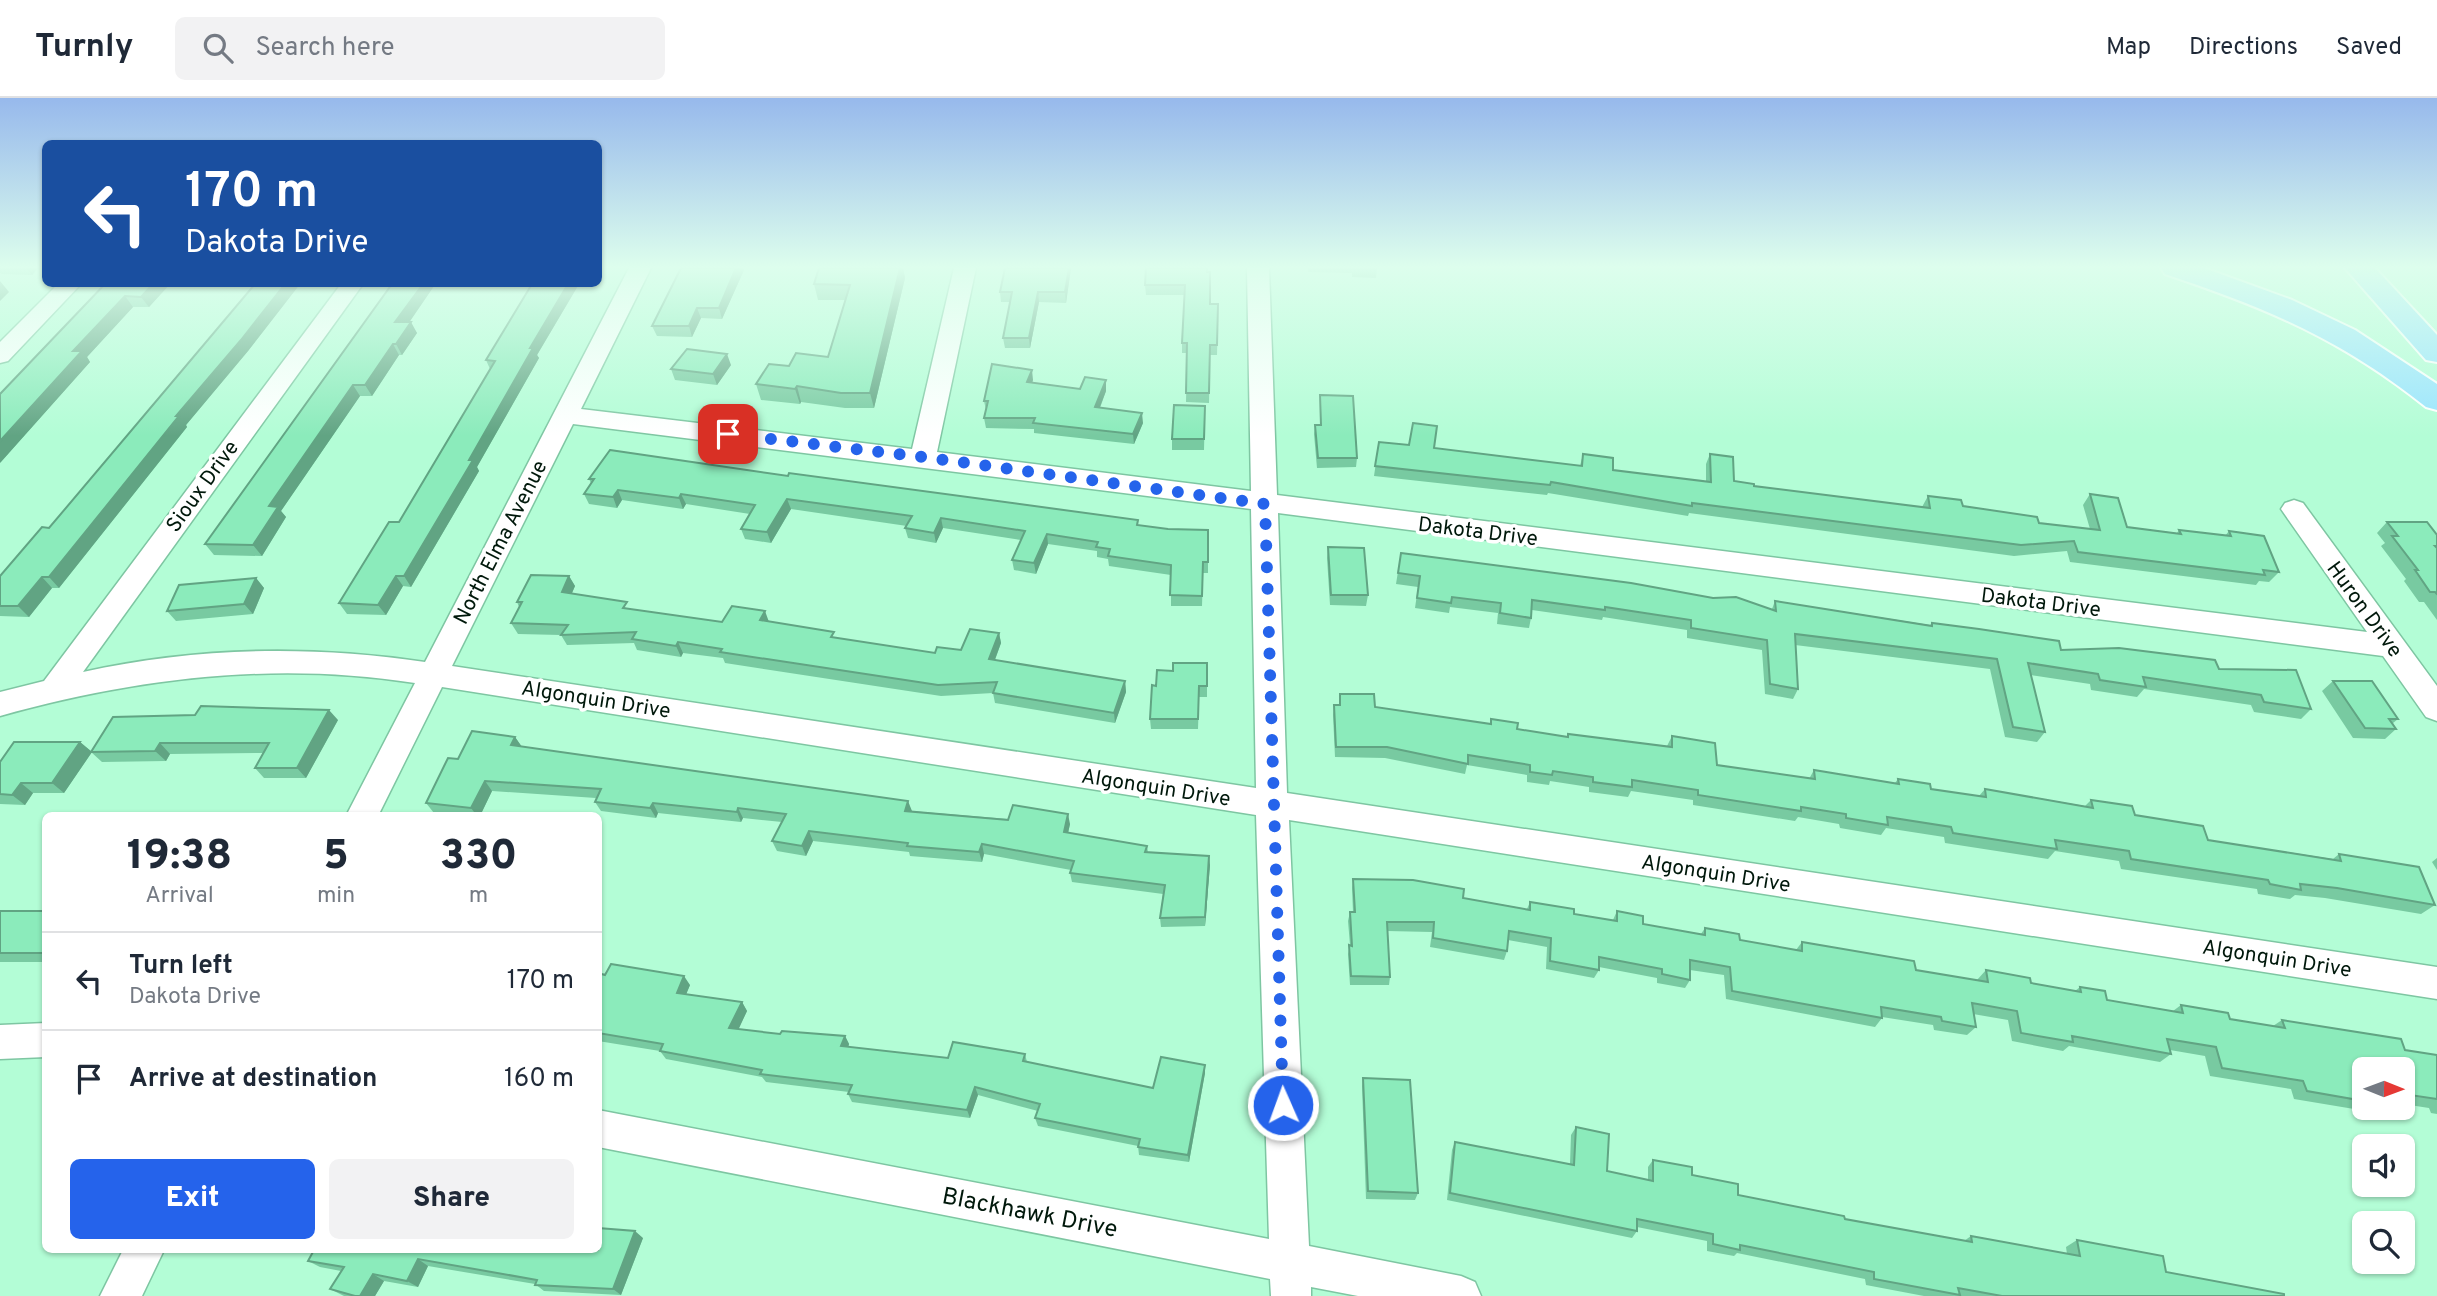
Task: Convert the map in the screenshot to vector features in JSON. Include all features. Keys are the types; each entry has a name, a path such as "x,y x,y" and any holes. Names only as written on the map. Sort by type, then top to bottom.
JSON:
{"highway":[{"path":"2326,324 2386,360 2437,400"},
{"path":"2411,324 2437,352"}],"street":[{"path":"0,356 31,324"},
{"name":"Sioux Drive","path":"54,689 323,324"},
{"name":"North Elma Avenue","path":"364,812 611,324"},
{"path":"923,457 953,324"},
{"path":"1260,324 1272,805 1290,1279"},
{"name":"Dakota Drive","path":"565,415 923,457 1265,504 2392,646"},
{"name":"Huron Drive","path":"2294,509 2437,709"},
{"name":"Algonquin Drive","path":"0,704 54,689 155,670 249,660 345,663 433,673 1272,805 2437,983"},
{"path":"0,1042 42,1040"},
{"name":"Blackhawk Drive","path":"602,1129 1290,1279 1461,1296"},
{"path":"120,1296 142,1253"}],"building":[{"path":"67,324 99,324 73,351 82,351 0,441 0,394"},
{"path":"221,324 254,324 176,416 179,416 49,577 42,577 18,606 0,606 0,576 42,527 49,528"},
{"path":"363,324 410,324 365,385 353,385 269,506 278,507 253,545 205,544"},
{"path":"508,324 544,324 469,460 473,460 404,576 396,576 378,605 339,603 389,522 399,522 495,361 486,360"},
{"path":"653,324 690,324 689,326 652,326"},
{"path":"838,324 887,324 870,393 841,393 797,386 795,389 756,384 769,364 789,366 796,353 828,357"},
{"path":"1006,324 1032,324 1029,338 1003,338"},
{"path":"1183,324 1218,324 1217,345 1210,345 1209,393 1186,393 1187,343 1182,343"},
{"path":"687,349 727,354 713,374 671,369"},
{"path":"992,364 1032,370 1027,382 1080,389 1085,377 1106,380 1095,407 1142,413 1133,434 1033,423 1035,418 984,418 988,401 984,401"},
{"path":"1320,395 1353,396 1357,458 1318,458 1315,425 1321,425"},
{"path":"1174,405 1205,406 1204,439 1172,439"},
{"path":"1413,423 1437,426 1434,448 1582,466 1583,454 1613,458 1613,470 1711,482 1710,454 1733,457 1734,481 1754,486 1930,508 1928,496 1961,500 1963,506 2037,517 2039,523 2100,530 2090,494 2118,498 2127,527 2181,534 2179,530 2231,536 2229,531 2264,536 2279,572 2263,570 2265,575 2078,552 2074,541 2021,545 1692,503 1692,506 1551,482 1550,485 1375,466 1379,442 1409,445"},
{"path":"610,450 788,476 789,473 1138,520 1137,525 1208,530 1208,562 1203,562 1202,596 1170,595 1171,565 1108,556 1110,549 1096,547 1098,542 1047,534 1034,563 1012,560 1025,531 941,518 934,533 905,528 912,516 787,499 767,532 741,529 755,505 681,494 679,498 618,490 613,497 584,494 594,479 589,479"},
{"path":"2387,522 2427,522 2437,535 2437,594 2430,592 2415,570 2418,570 2392,536 2398,536"},
{"path":"1328,547 1364,548 1368,595 1331,595"},
{"path":"1401,553 1631,583 1713,598 1736,597 1776,611 1775,601 1932,626 1932,623 1979,629 2059,641 2061,650 2119,648 2215,660 2219,669 2296,670 2311,709 2264,702 2261,695 2143,677 2146,687 2100,680 2098,674 2028,663 2045,732 2013,727 1997,659 1795,634 1798,689 1770,684 1767,640 1691,628 1691,620 1605,607 1605,610 1532,600 1531,618 1500,613 1501,603 1452,597 1451,603 1417,598 1420,576 1398,573"},
{"path":"531,575 569,576 562,592 627,602 623,608 722,622 732,606 765,611 760,620 834,632 831,637 935,653 937,647 961,650 970,629 999,633 989,659 1125,681 1114,713 993,693 997,682 938,685 720,652 722,649 678,642 676,646 632,639 636,632 561,635 568,625 511,623 522,602 517,602"},
{"path":"256,578 244,604 167,611 179,585"},
{"path":"1173,663 1207,663 1207,686 1199,686 1198,719 1150,719 1152,685 1156,686 1157,670 1173,671"},
{"path":"2333,681 2372,681 2398,719 2389,719 2396,729 2365,728"},
{"path":"1340,694 1374,694 1375,707 1491,724 1491,719 1518,723 1517,729 1568,737 1568,734 1672,747 1672,736 1715,743 1717,765 1815,779 1814,770 1899,784 1898,779 1930,784 1931,789 1986,797 1985,789 2093,808 2091,800 2132,806 2135,815 2203,826 2208,840 2341,861 2339,854 2419,867 2435,905 2300,884 2301,890 2270,884 2268,880 2131,859 2129,851 2055,840 2057,849 1953,833 1951,827 1887,817 1888,825 1846,818 1846,814 1801,807 1801,811 1698,795 1698,790 1632,780 1632,787 1593,782 1593,777 1553,771 1552,775 1530,772 1530,765 1468,755 1468,764 1387,747 1336,747 1334,705 1340,705"},
{"path":"201,706 329,710 297,768 255,768 269,743 160,743 155,751 91,752 113,717 195,715"},
{"path":"472,731 515,737 511,745 908,801 905,811 1008,820 1013,805 1068,814 1064,832 1147,846 1145,852 1209,856 1205,917 1160,918 1165,885 1070,873 1074,861 982,844 979,852 907,846 908,843 809,831 802,846 772,841 786,814 738,808 737,812 653,803 650,808 595,802 601,789 485,781 471,808 426,803 448,758 458,759"},
{"path":"14,742 80,742 52,783 21,783 12,795 0,794 0,762"},
{"path":"1353,879 1413,880 1464,889 1463,898 1530,910 1530,902 1574,909 1574,914 1617,921 1617,911 1643,916 1643,924 1705,935 1705,928 1739,934 1740,940 1802,951 1802,942 1914,961 1916,970 1988,982 1986,970 2030,978 2031,983 2081,992 2080,987 2105,991 2107,1000 2183,1013 2181,1005 2228,1013 2230,1019 2285,1028 2282,1020 2401,1039 2405,1050 2437,1055 2437,1099 2415,1096 2415,1057 2352,1057 2352,1099 2307,1091 2303,1081 2222,1068 2216,1047 2167,1039 2171,1054 2072,1036 2073,1042 2021,1033 2017,1011 1972,1003 1976,1027 1942,1021 1941,1017 1881,1007 1882,1018 1732,991 1730,967 1690,960 1690,980 1662,974 1662,969 1599,957 1599,970 1550,961 1551,938 1509,931 1507,951 1433,938 1434,922 1387,922 1390,977 1351,976 1350,912 1355,912"},
{"path":"0,911 42,911 42,953 0,953"},
{"path":"611,964 684,976 677,993 742,1002 729,1028 780,1034 782,1031 845,1036 841,1046 948,1058 953,1042 1025,1054 1023,1061 1153,1088 1161,1057 1205,1065 1188,1155 1138,1147 1140,1139 1035,1118 1040,1104 975,1087 967,1110 848,1094 852,1085 760,1074 762,1070 660,1051 663,1044 602,1034 602,974 605,975"},
{"path":"1363,1078 1410,1080 1418,1193 1368,1191"},
{"path":"1576,1127 1609,1134 1607,1171 1653,1181 1653,1160 1692,1167 1692,1175 1738,1184 1738,1195 1844,1216 1845,1219 1972,1242 1971,1236 2080,1256 2077,1240 2163,1256 2166,1272 2284,1296 2002,1296 1958,1288 1960,1295 1874,1279 1874,1272 1740,1245 1740,1250 1713,1244 1713,1234 1637,1219 1637,1231 1450,1193 1455,1142 1574,1165"},
{"path":"602,1228 635,1231 613,1289 535,1285 537,1280 418,1259 407,1281 373,1274 360,1296 355,1296 330,1289 344,1267 308,1261 312,1253 602,1253"}],"route":[{"path":"728,434 923,457 1265,504 1283,1105"}]}
